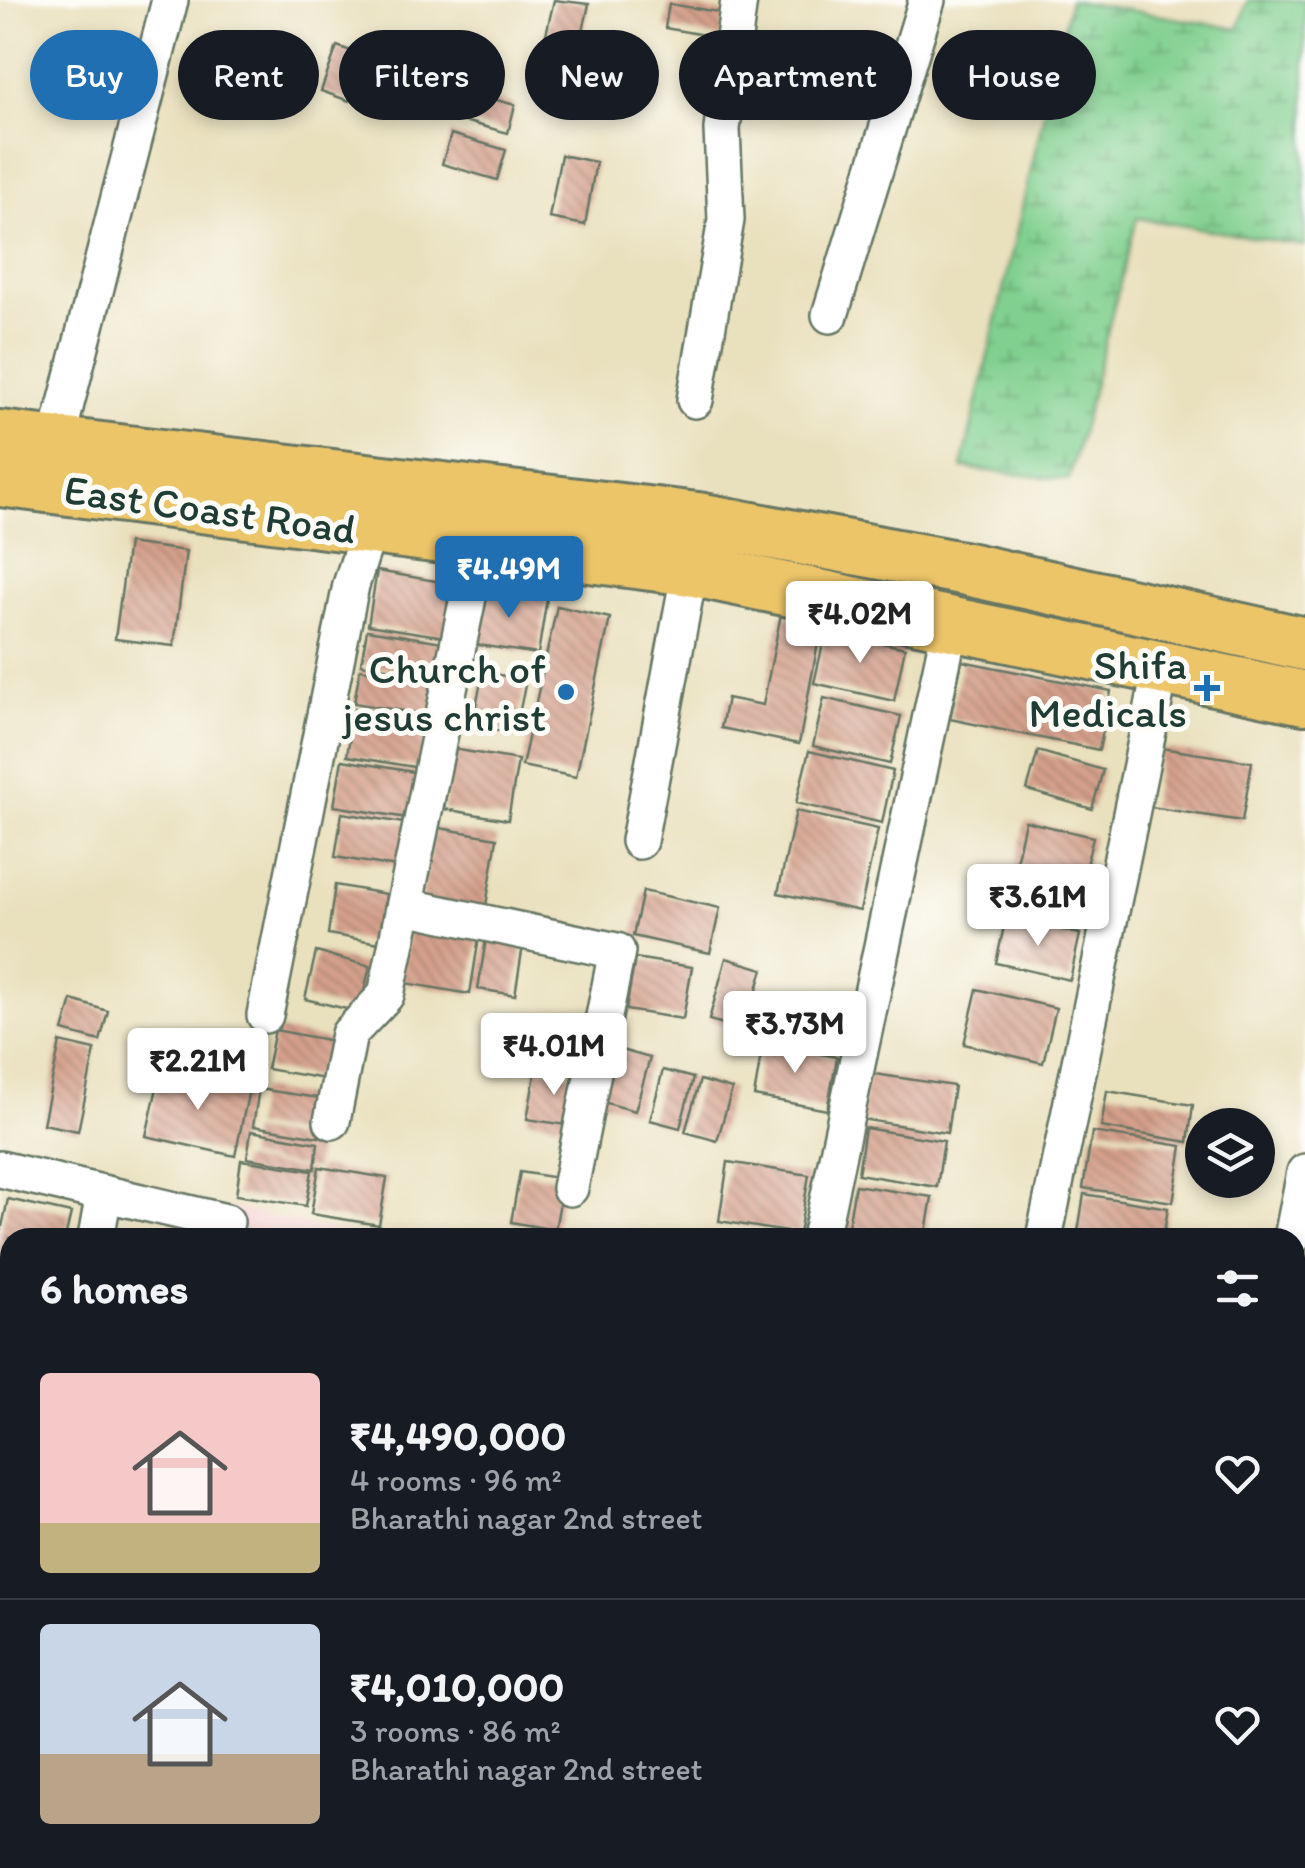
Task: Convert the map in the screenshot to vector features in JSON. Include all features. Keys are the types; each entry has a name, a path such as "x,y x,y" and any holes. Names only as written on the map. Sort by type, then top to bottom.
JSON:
{"main road":[{"name":"East Coast Road","path":"0,437 20,475"},
{"name":"East Coast Road","path":"20,475 369,530 690,569 1305,698"},
{"name":"East Coast Road","path":"20,475 698,519 967,570 1305,644"}],"street":[{"path":"20,475 170,0"},
{"path":"695,400 726,220 722,129 739,0"},
{"path":"830,315 927,0"},
{"path":"265,1015 352,586 369,530"},
{"path":"332,1121 349,1034 386,995 480,544"},
{"path":"640,841 690,569"},
{"path":"822,1228 951,622"},
{"path":"1046,1228 1160,668"},
{"path":"405,906 616,950 570,1188"},
{"path":"0,1169 226,1222"},
{"path":"1294,1228 1305,1172"},
{"path":"98,1228 104,1194"}],"shaded area":[{"path":"229,1207 324,1228 225,1228"}],"green space":[{"path":"1070,0 1238,29 1248,0 1305,0 1305,246 1137,218 1069,480 962,468 1042,120 1096,120 1096,30 1063,30"}],"building":[{"path":"554,0 589,4 583,30 547,30"},
{"path":"669,4 725,13 722,30 665,28"},
{"path":"337,46 339,47 339,97 321,91"},
{"path":"505,102 515,105 508,133 460,120 505,120"},
{"path":"451,134 506,150 497,180 442,164"},
{"path":"561,155 596,162 585,225 549,218"},
{"path":"128,543 186,551 174,646 115,639"},
{"path":"377,571 459,585 451,638 368,625"},
{"path":"480,588 547,598 538,654 472,644"},
{"name":"Church of jesus christ","path":"557,606 610,618 576,777 522,766"},
{"path":"781,614 822,622 799,744 721,728 727,698 763,705"},
{"path":"367,630 449,643 443,678 361,664"},
{"path":"826,631 905,648 894,701 814,683"},
{"path":"962,661 1111,691 1099,750 950,719"},
{"path":"360,669 438,681 433,716 354,703"},
{"path":"483,672 526,680 515,734 472,725"},
{"path":"824,698 901,716 890,764 813,746"},
{"path":"354,709 428,721 420,768 347,756"},
{"path":"1161,748 1252,762 1242,821 1151,807"},
{"path":"453,749 518,760 508,820 444,809"},
{"path":"809,751 893,771 882,823 796,803"},
{"path":"1038,751 1103,770 1092,809 1027,790"},
{"path":"342,760 420,773 413,819 334,806"},
{"path":"796,811 878,829 860,911 778,893"},
{"path":"342,813 410,824 403,868 335,857"},
{"path":"1025,821 1093,837 1082,883 1015,867"},
{"path":"434,827 497,838 485,912 421,901"},
{"path":"335,885 386,894 379,943 328,934"},
{"path":"643,891 720,908 710,953 633,936"},
{"path":"1006,917 1080,934 1070,980 996,963"},
{"path":"410,920 480,931 470,994 400,982"},
{"path":"487,933 524,939 515,995 478,989"},
{"path":"316,952 370,966 359,1012 305,999"},
{"path":"635,958 692,967 683,1019 626,1010"},
{"path":"726,958 763,969 745,1030 709,1020"},
{"path":"977,989 1056,1008 1043,1063 964,1044"},
{"path":"72,1000 108,1011 100,1041 63,1031"},
{"path":"275,1030 338,1042 331,1080 267,1069"},
{"path":"60,1042 95,1050 78,1131 43,1124"},
{"path":"763,1043 837,1057 827,1110 754,1096"},
{"path":"614,1048 650,1058 635,1111 599,1101"},
{"path":"536,1069 581,1076 573,1126 527,1119"},
{"path":"161,1070 249,1090 235,1156 146,1136"},
{"path":"663,1070 693,1078 680,1128 650,1120"},
{"path":"868,1073 954,1086 947,1133 861,1119"},
{"path":"700,1080 732,1089 717,1141 685,1132"},
{"path":"259,1089 325,1099 319,1137 253,1126"},
{"path":"1107,1091 1193,1105 1185,1108 1185,1141 1101,1127"},
{"path":"865,1128 944,1141 937,1187 858,1174"},
{"path":"251,1131 318,1143 315,1169 247,1158"},
{"path":"1092,1132 1182,1146 1173,1202 1083,1188"},
{"path":"241,1160 312,1171 306,1206 236,1195"},
{"path":"728,1162 809,1175 800,1228 762,1228 719,1221"},
{"path":"319,1167 387,1178 379,1225 311,1214"},
{"path":"520,1172 564,1179 555,1228 511,1222"},
{"path":"855,1185 932,1197 927,1228 848,1228"},
{"path":"1084,1194 1168,1208 1165,1228 1079,1228"},
{"path":"8,1199 71,1213 67,1228 2,1228"}],"place":[{"name":"Shifa Medicals","path":"1207,688"},
{"name":"Church of jesus christ","path":"566,692"}]}
